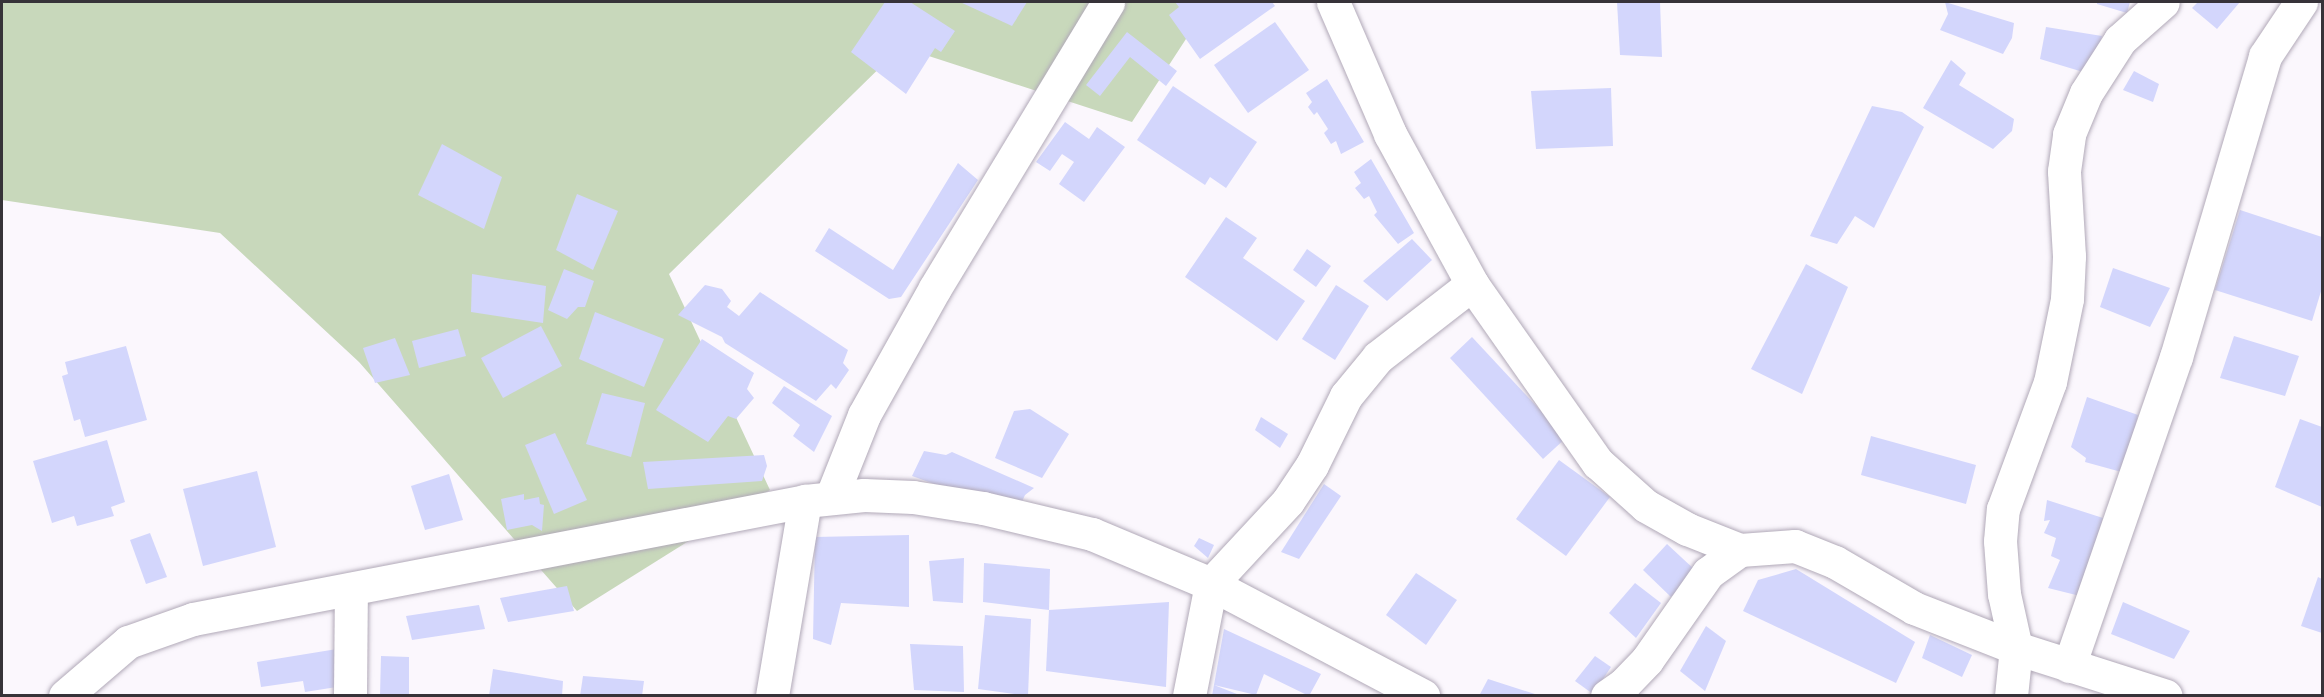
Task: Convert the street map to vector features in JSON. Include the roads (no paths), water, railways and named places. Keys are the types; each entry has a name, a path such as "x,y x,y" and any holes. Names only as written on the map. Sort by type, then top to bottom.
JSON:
{"street":[{"path":"772,696 818,500 935,288 1108,2"},
{"path":"1333,2 1390,134 1472,284 1598,463 1646,506 1687,530 1740,550 1795,546 1835,562 1914,608 2016,648 2166,696"},
{"path":"2011,696 2016,648 2004,594 2000,541 2003,509 2050,382 2067,299 2069,256 2064,171 2069,134 2086,93 2120,40 2163,2"},
{"path":"2069,666 2176,357 2265,56 2301,2"},
{"path":"1189,696 1211,584 1288,501 1346,396 1378,357 1472,284"},
{"path":"65,696 128,642 193,619 818,500 913,497 982,508 1092,534 1211,584 1423,696"},
{"path":"1619,692 1647,660 1708,573 1740,550"},
{"path":"350,696 351,588"}]}
